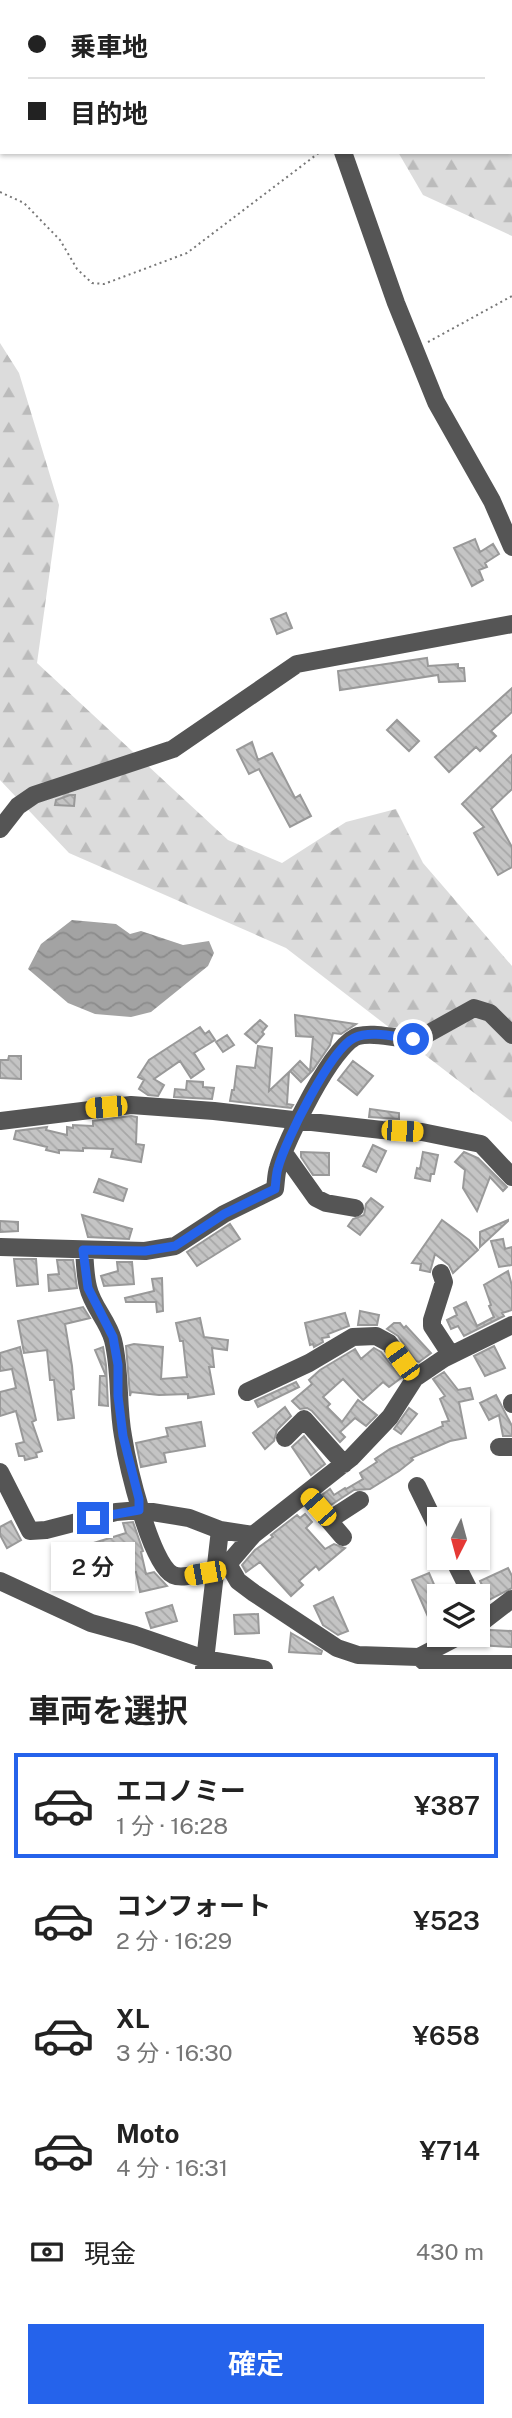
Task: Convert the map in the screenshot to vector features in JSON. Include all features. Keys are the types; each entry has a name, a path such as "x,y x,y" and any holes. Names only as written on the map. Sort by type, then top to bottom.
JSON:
{"street":[{"path":"343,154 436,402 492,500 512,547"},
{"path":"0,830 18,806 34,794 173,749 296,664 512,624"},
{"path":"0,1247 145,1251 175,1246 224,1214 275,1189 278,1168 297,1121 346,1042 369,1035 413,1039 438,1030 474,1009 490,1013 512,1035"},
{"path":"0,1121 131,1105 422,1132 481,1144 512,1177"},
{"path":"284,1153 316,1198 327,1203 355,1208"},
{"path":"83,1250 88,1288 113,1337 118,1365 118,1396 123,1436 139,1499 139,1510 159,1558 169,1572 177,1577 205,1573"},
{"path":"441,1273 444,1282 432,1326 452,1355"},
{"path":"512,1325 452,1355 415,1378 390,1417 344,1464 253,1535 228,1564 239,1581 254,1593 337,1648 358,1655 423,1661 512,1664"},
{"path":"247,1392 309,1363 353,1337 376,1336 389,1343 415,1378"},
{"path":"285,1438 304,1419 344,1464"},
{"path":"0,1472 4,1491 30,1531 139,1510 189,1518 220,1530 253,1535"},
{"path":"417,1486 427,1507"},
{"path":"307,1495 343,1536"},
{"path":"329,1520 360,1500"},
{"path":"204,1664 220,1530"},
{"path":"0,1581 91,1623 135,1635 204,1664 264,1669"},
{"path":"490,1612 512,1599"},
{"path":"392,1669 423,1661 444,1647"}],"path":[{"path":"0,192 24,203 60,240 77,269 92,283 104,284 187,253 317,154"},
{"path":"415,349 512,296"}],"green space":[{"path":"399,154 512,154 512,236 423,195"},
{"path":"0,343 19,373 59,505 37,663 228,840 282,863 346,822 396,809 423,863 512,966 512,1122 286,948 69,853 0,780"}],"water":[{"path":"72,920 116,924 130,934 141,931 183,945 209,941 214,953 208,966 151,1012 131,1017 95,1014 68,1003 28,969 41,944"}],"building":[{"path":"475,539 480,552 493,544 499,554 485,563 487,567 479,570 483,580 472,586 454,548"},
{"path":"286,613 292,628 277,634 271,619"},
{"path":"427,658 428,666 458,664 458,668 464,668 465,681 439,682 438,675 340,690 338,671"},
{"path":"512,688 512,712 491,731 496,736 480,751 476,747 449,772 435,757"},
{"path":"397,720 419,741 409,751 387,730"},
{"path":"252,742 258,760 272,753 295,798 300,795 311,816 290,827 259,769 249,774 237,750"},
{"path":"512,755 512,789 491,809 512,847 512,867 498,875 474,833 484,827 462,804"},
{"path":"75,795 74,806 55,805 56,800"},
{"path":"295,1015 356,1024 341,1034 333,1033 330,1045 313,1070 301,1082 290,1071 300,1061 310,1071 313,1037 296,1036"},
{"path":"260,1020 267,1026 256,1043 245,1034"},
{"path":"200,1027 205,1034 209,1031 215,1040 194,1053 204,1069 191,1078 180,1061 154,1079 164,1085 158,1096 148,1095 139,1089 144,1080 138,1077 149,1060"},
{"path":"227,1035 234,1045 223,1052 216,1042"},
{"path":"258,1046 272,1048 269,1091 289,1072 287,1104 293,1105 291,1108 230,1101 237,1066 255,1068"},
{"path":"9,1056 21,1056 21,1079 0,1078 0,1060 8,1060"},
{"path":"353,1061 373,1076 357,1095 338,1080"},
{"path":"187,1081 203,1082 203,1087 214,1088 212,1099 174,1097 175,1089 186,1090"},
{"path":"370,1109 399,1113 399,1119 369,1117"},
{"path":"137,1117 136,1144 144,1145 141,1162 111,1157 113,1149 83,1148 83,1151 59,1150 59,1153 46,1150 47,1147 14,1139 16,1131 47,1127 46,1130 67,1135 67,1127 73,1128 73,1125 93,1126 93,1121"},
{"path":"373,1145 386,1151 376,1172 363,1166"},
{"path":"301,1152 329,1153 329,1175 313,1175 301,1157"},
{"path":"423,1152 438,1155 430,1181 415,1178 417,1168 420,1169"},
{"path":"464,1152 478,1158 507,1187 503,1191 490,1177 477,1211 463,1188 465,1170 455,1162"},
{"path":"99,1179 127,1189 123,1201 94,1192"},
{"path":"371,1198 383,1207 360,1235 348,1226 353,1219 364,1215 366,1204"},
{"path":"82,1215 132,1229 129,1239 88,1237"},
{"path":"442,1220 478,1250 453,1273 449,1265 435,1254 430,1272 420,1270 421,1264 412,1263"},
{"path":"0,1221 18,1222 18,1231 0,1232"},
{"path":"508,1221 480,1247 480,1232"},
{"path":"230,1224 240,1239 197,1266 187,1252"},
{"path":"503,1239 505,1249 512,1247 512,1265 499,1267 491,1241"},
{"path":"14,1259 36,1259 38,1284 17,1286"},
{"path":"57,1260 73,1260 77,1288 49,1291 48,1275 59,1274"},
{"path":"117,1262 132,1262 134,1284 104,1286 101,1276 118,1271"},
{"path":"508,1271 512,1286 512,1310 502,1313 504,1316 464,1336 458,1326 451,1329 447,1320 457,1315 454,1308 466,1302 477,1326 494,1317 484,1285"},
{"path":"162,1278 163,1311 157,1312 156,1302 126,1302 125,1298 154,1291 152,1279"},
{"path":"83,1307 90,1318 65,1324 72,1366 74,1418 58,1420 54,1380 50,1380 47,1350 24,1353 18,1321"},
{"path":"360,1311 379,1315 377,1325 358,1325"},
{"path":"345,1313 349,1326 328,1334 329,1337 322,1338 323,1342 314,1347 313,1344 310,1345 305,1323"},
{"path":"200,1318 204,1337 228,1340 227,1350 212,1348 214,1367 209,1367 214,1394 188,1398 188,1394 131,1392 130,1396 126,1346 134,1344 163,1347 161,1379 187,1377 183,1341 180,1341 176,1323"},
{"path":"394,1323 400,1323 404,1328 406,1326 431,1353 419,1362 416,1361 398,1336 387,1329"},
{"path":"494,1346 505,1368 485,1376 474,1356"},
{"path":"20,1347 36,1420 32,1422 42,1451 36,1453 37,1457 25,1460 24,1456 19,1456 16,1444 24,1442 16,1411 0,1416 0,1392 16,1388 12,1369 0,1371 0,1353"},
{"path":"103,1347 106,1365 108,1406 99,1405 100,1376 106,1376 95,1350"},
{"path":"374,1348 381,1352 401,1378 389,1387 383,1382 363,1400 343,1379 323,1397 330,1404 327,1407 342,1422 358,1400 377,1415 366,1426 355,1418 340,1432 345,1437 340,1442 312,1411 307,1408 300,1409 292,1401 312,1384 309,1380 320,1370 355,1349 361,1359"},
{"path":"444,1372 458,1390 470,1388 473,1399 459,1402 466,1438 450,1441 411,1458 413,1460 399,1471 370,1489 354,1490 331,1505 322,1495 330,1489 334,1495 346,1489 363,1479 360,1473 390,1449 449,1421 440,1399 445,1396 433,1379"},
{"path":"296,1382 299,1387 258,1407 255,1401"},
{"path":"496,1395 512,1426 512,1436 503,1436 499,1415 489,1420 480,1403"},
{"path":"285,1407 291,1416 277,1430 274,1441 265,1449 253,1433"},
{"path":"409,1408 417,1414 401,1434 394,1429"},
{"path":"201,1422 205,1446 164,1453 166,1462 141,1467 136,1443 168,1436 166,1428"},
{"path":"304,1436 325,1464 311,1475 292,1447"},
{"path":"305,1514 312,1522 306,1528 325,1549 334,1544 345,1548 319,1570 316,1566 299,1581 303,1585 291,1596 260,1562 246,1572 242,1565 255,1550 273,1537 271,1535 297,1515 300,1518"},
{"path":"11,1521 21,1540 7,1548 0,1535 0,1527"},
{"path":"133,1522 143,1551 141,1552 146,1574 154,1572 167,1586 140,1592 136,1572 127,1574 124,1557 90,1567 84,1546 126,1533 123,1523"},
{"path":"508,1568 512,1576 512,1588 490,1599 490,1584 481,1584 480,1581"},
{"path":"429,1573 434,1584 427,1584 427,1614 412,1580"},
{"path":"333,1597 348,1631 338,1635 323,1625 314,1606"},
{"path":"172,1605 177,1621 151,1628 146,1613"},
{"path":"258,1614 259,1633 235,1634 234,1615"},
{"path":"490,1630 512,1631 512,1647 490,1646"},
{"path":"291,1633 322,1651 321,1654 289,1652"}],"route":[{"path":"93,1518 139,1510 139,1499 123,1436 118,1396 118,1365 113,1337 88,1288 83,1250 145,1251 175,1246 224,1214 275,1189 278,1168 297,1121 346,1042 369,1035 413,1039"}]}
